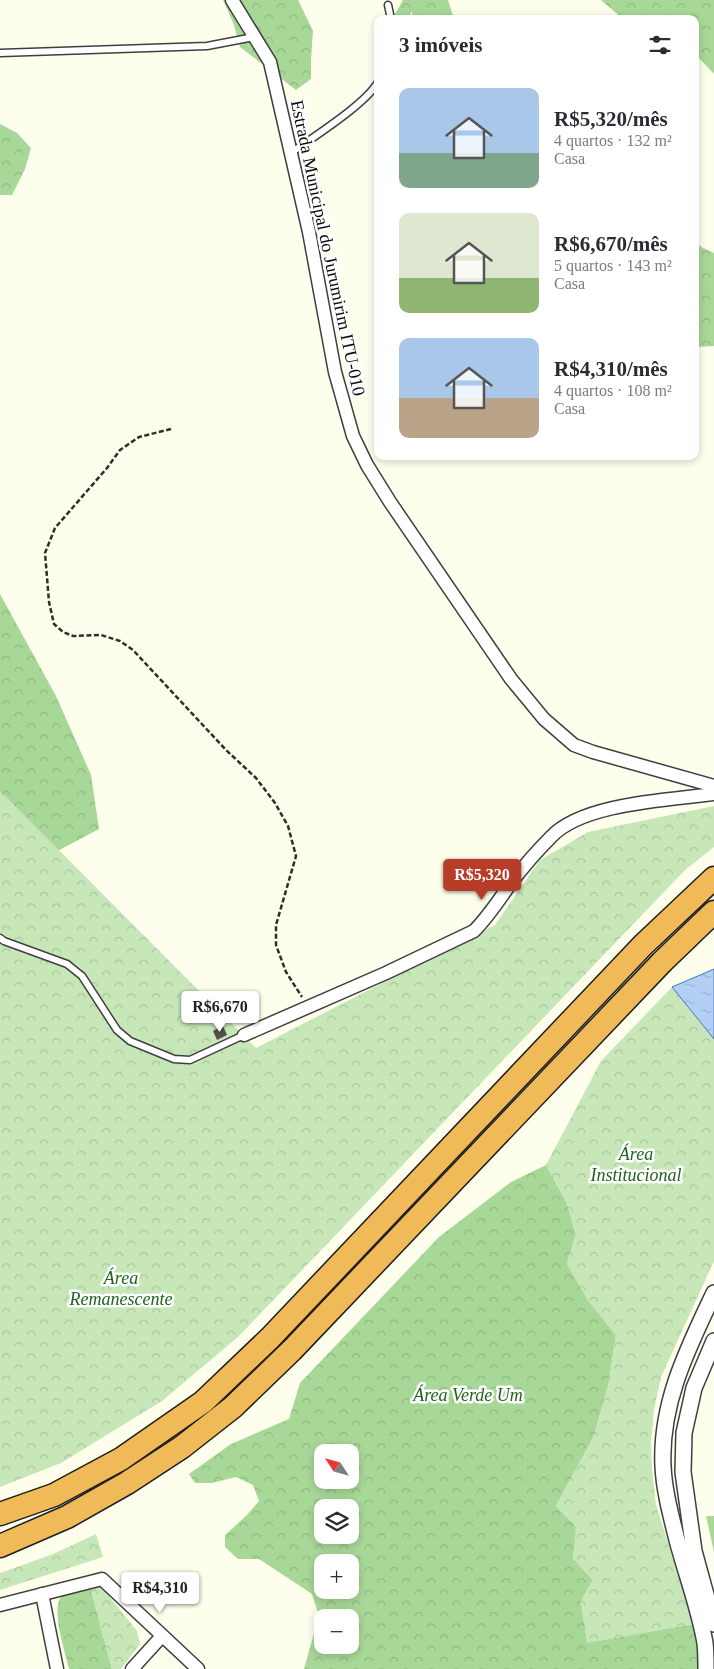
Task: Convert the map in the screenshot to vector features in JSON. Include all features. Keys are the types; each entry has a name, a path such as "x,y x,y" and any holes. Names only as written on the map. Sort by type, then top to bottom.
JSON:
{"highway":[{"path":"0,1514 54,1495 121,1459 203,1402 270,1338 643,945 714,878"},
{"path":"0,1546 67,1517 127,1483 182,1447 233,1407 292,1350 662,962 714,912"}],"street":[{"name":"Estrada Municipal do Jurumirim ITU-010","path":"232,0 270,62 309,232 335,372 353,436 367,465 390,502 511,679 544,719 574,745 714,786"},
{"path":"244,1035 386,973 474,931 484,921 512,881 552,835 573,821 605,809 714,794"},
{"path":"706,1669 702,1628 676,1538 665,1485 663,1443 674,1386 684,1358 714,1293"},
{"path":"714,1341 694,1388 684,1434 683,1472 694,1551 714,1624"},
{"path":"0,1605 102,1579 198,1669"},
{"path":"42,1594 57,1669"},
{"path":"132,1669 162,1636"}],"lane":[{"path":"388,5 390,15"},
{"path":"0,53 207,46 254,37"},
{"path":"291,153 349,111 374,88"},
{"path":"0,938 67,964 82,976 117,1030 130,1041 174,1059 190,1060 244,1035"}],"path":[{"path":"171,429 139,437 120,450 107,468 54,528 45,552 49,602 54,624 63,632 73,636 101,635 120,641 133,650 219,743 256,778 275,803 288,826 296,856 276,926 276,945 286,972 308,1006"}],"green space":[{"path":"223,0 298,0 313,31 311,79 296,90 240,47 234,25"},
{"path":"403,0 448,0 453,15 412,15 412,11 410,15 395,15"},
{"path":"601,0 714,0 714,74 699,58 699,15 618,15"},
{"path":"0,124 17,133 31,148 25,169 12,195 0,195"},
{"path":"699,245 714,253 714,346 699,347"},
{"path":"0,594 56,696 91,775 99,829 18,872 0,859"},
{"name":"Área Remanescente","path":"0,791 256,1048 495,925 540,860 588,832 714,806 714,847 685,870 238,1337 162,1401 61,1463 0,1487"},
{"name":"Área Institucional","path":"672,987 714,1039 714,1261 661,1377 654,1410 651,1442 656,1505 694,1624 587,1643 581,1601 593,1580 573,1558 576,1527 556,1506 594,1436 609,1382 616,1335 588,1300 567,1264 576,1233 567,1203 546,1165 601,1061"},
{"name":"Área Verde Um","path":"546,1165 567,1203 576,1234 567,1264 588,1300 616,1335 609,1382 594,1436 556,1506 577,1527 573,1558 593,1580 581,1601 587,1642 694,1624 698,1639 699,1669 304,1669 314,1634 314,1654 359,1654 359,1609 317,1609 312,1594 259,1559 238,1559 225,1547 225,1535 259,1501 253,1485 236,1477 212,1483 195,1483 189,1474 231,1444 289,1419 300,1383 439,1237 511,1182"},
{"path":"706,1516 714,1516 714,1552"},
{"path":"96,1534 103,1557 0,1590 0,1573 53,1554"},
{"path":"90,1586 112,1669 69,1669 59,1629 59,1599 64,1594"},
{"path":"90,1586 98,1586 105,1591 137,1631 140,1644 121,1669 112,1669"}],"water":[{"path":"714,969 714,1039 672,987"}],"building":[{"path":"223,1026 227,1035 217,1040 213,1031"}]}
